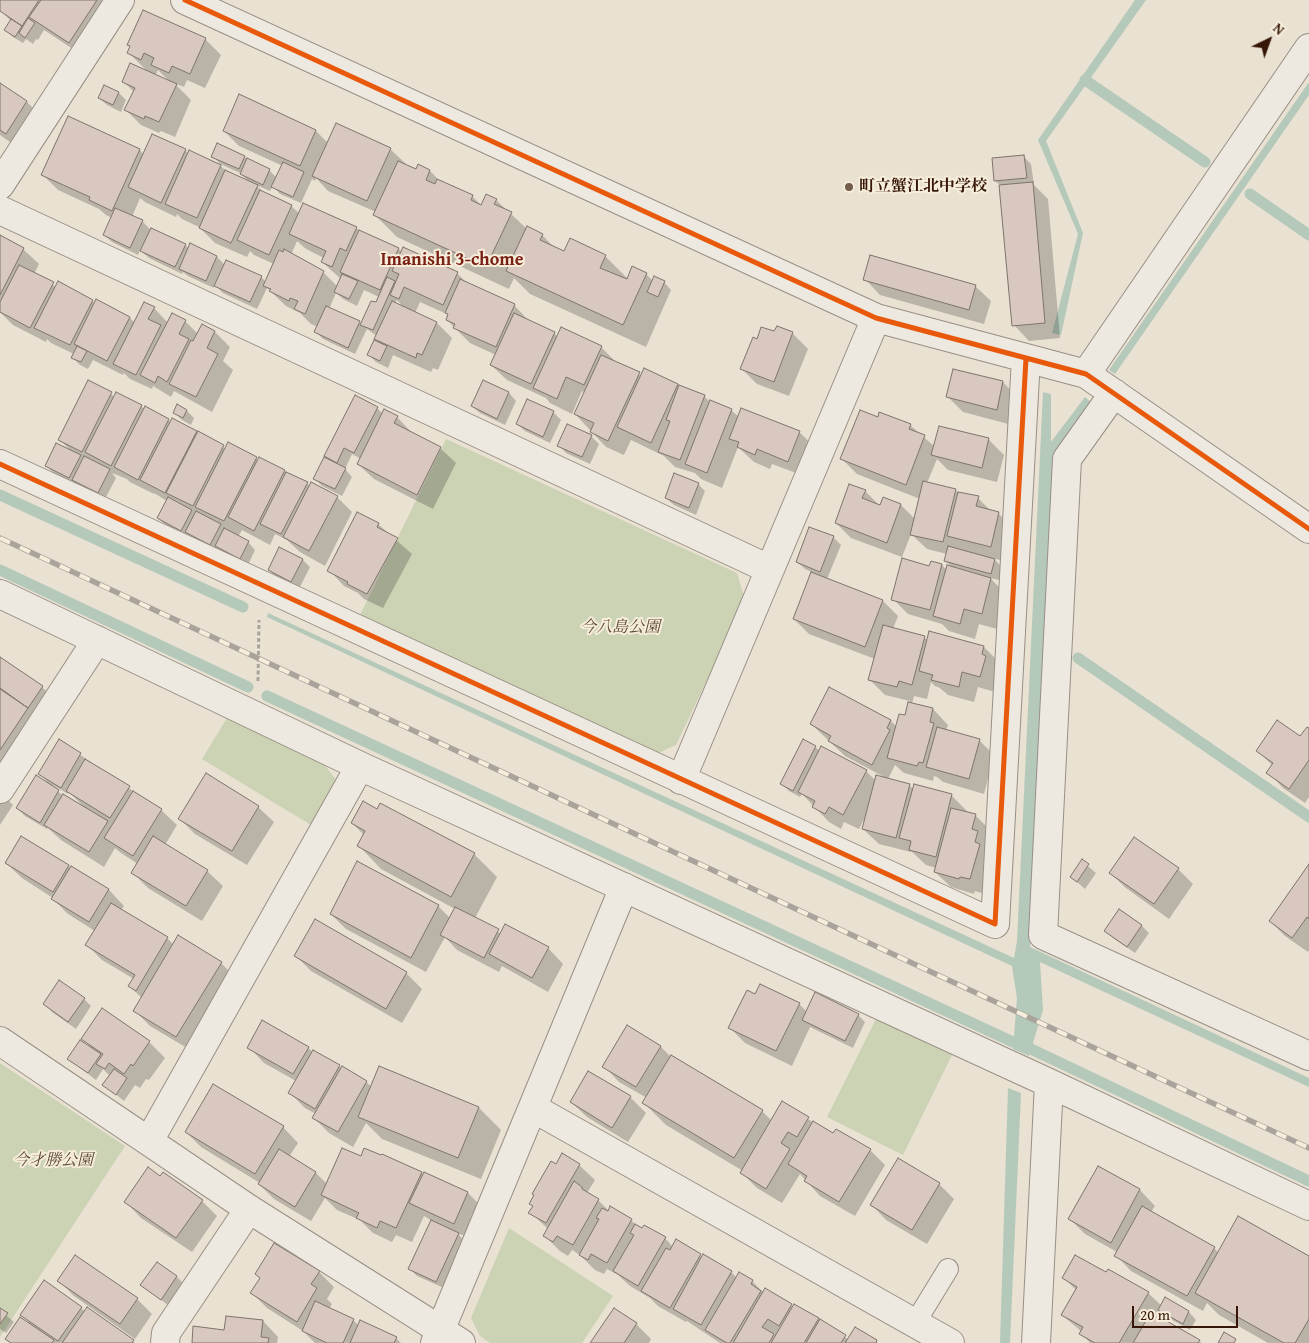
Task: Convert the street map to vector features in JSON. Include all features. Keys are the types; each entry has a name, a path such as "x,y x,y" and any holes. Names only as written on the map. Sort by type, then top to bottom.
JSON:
{"street":[{"path":"0,185 120,0"},
{"path":"185,0 876,318 1086,374 1309,529"},
{"path":"1086,374 1309,48"},
{"path":"0,210 770,569"},
{"path":"681,780 876,318"},
{"path":"0,464 995,924 1026,358"},
{"path":"1114,393 1067,459 1043,936 1309,1056"},
{"path":"0,594 360,766 1049,1083 1309,1206"},
{"path":"0,789 97,640"},
{"path":"149,1141 360,766"},
{"path":"0,1041 446,1339 534,1108 624,887"},
{"path":"1036,1343 1049,1083"},
{"path":"534,1108 950,1343"},
{"path":"165,1343 166,1333 249,1209"}],"lane":[{"path":"915,1323 948,1269"}],"path":[{"path":"258,717 259,584"}],"green space":[{"name":"今八島公園","path":"446,439 737,573 745,600 676,745 656,754 360,615"},
{"path":"227,718 324,764 336,780 311,825 202,759"},
{"path":"876,1019 952,1055 903,1155 827,1117"},
{"name":"今才勝公園","path":"0,1063 125,1146 0,1337"},
{"path":"509,1228 613,1296 582,1343 490,1343 480,1336 471,1318"}],"shaded area":[{"path":"1135,0 1146,0 1046,141 1083,233 1061,335 1052,333 1078,234 1038,140"},
{"path":"1309,82 1309,95 1115,374 1109,370"},
{"path":"1043,392 1051,394 1051,442 1085,397 1093,404 1053,455 1030,947 1309,1078 1309,1087 1040,962 1043,1010 1029,1056 1013,1049 1017,998 1012,966 267,617 268,613 1014,958 1017,941"},
{"path":"1008,1088 1021,1093 1010,1343 1000,1343"}],"building":[{"path":"0,0 39,0 22,26 0,11"},
{"path":"41,0 97,0 69,43 29,17"},
{"path":"143,10 206,38 190,74 172,66 169,73 151,65 154,58 144,53 141,60 127,53 130,46 127,45"},
{"path":"28,18 35,23 25,38 19,33"},
{"path":"11,19 22,26 15,37 4,30"},
{"path":"130,63 177,84 159,122 145,116 144,119 124,110 135,88 122,82"},
{"path":"0,83 27,101 6,134 0,130"},
{"path":"104,85 119,92 113,105 98,98"},
{"path":"239,94 316,130 300,166 223,131"},
{"path":"68,116 140,149 112,211 89,200 90,197 41,175"},
{"path":"336,123 391,148 367,201 312,176"},
{"path":"152,134 186,149 161,203 128,187"},
{"path":"217,143 245,156 239,169 211,157"},
{"path":"189,150 221,165 197,218 165,204"},
{"path":"1024,155 1027,178 994,181 992,158"},
{"path":"247,158 270,169 263,185 240,174"},
{"path":"398,161 416,169 418,164 430,170 426,180 435,184 437,179 473,195 471,200 481,205 486,194 497,199 494,204 512,212 486,267 373,215"},
{"path":"283,162 304,172 293,197 271,187"},
{"path":"225,170 258,185 231,243 199,228"},
{"path":"1033,182 1045,323 1012,326 999,185"},
{"path":"260,190 292,205 269,255 237,240"},
{"path":"303,203 357,227 346,251 340,248 332,267 321,262 326,251 289,234"},
{"path":"115,208 143,220 130,248 103,235"},
{"path":"527,226 543,234 540,240 564,251 570,238 606,255 600,268 627,279 632,266 647,273 623,325 506,271"},
{"path":"151,228 186,244 175,267 140,251"},
{"path":"359,230 399,248 380,290 340,272"},
{"path":"0,235 24,248 0,295"},
{"path":"190,243 217,256 206,281 179,269"},
{"path":"403,247 458,272 443,305 404,287 399,299 390,295 399,274 392,271"},
{"path":"284,249 324,271 305,314 294,309 298,301 290,298 289,301 263,286 279,250 283,252"},
{"path":"870,255 976,285 969,310 863,280"},
{"path":"226,260 262,276 250,302 214,286"},
{"path":"19,265 54,282 30,328 0,312 0,302"},
{"path":"342,274 358,281 349,299 334,292"},
{"path":"654,276 665,281 658,297 647,292"},
{"path":"387,277 395,281 373,330 360,325 371,301 376,302"},
{"path":"460,279 515,304 496,347 453,328 455,324 446,320 448,314 445,313"},
{"path":"58,281 93,300 70,345 34,328"},
{"path":"96,299 130,317 107,361 74,344"},
{"path":"392,301 437,322 422,355 417,353 416,358 374,339"},
{"path":"144,302 155,307 148,319 161,325 136,375 113,364"},
{"path":"326,306 360,321 348,348 314,332"},
{"path":"172,313 186,320 179,334 189,339 167,382 158,376 155,383 140,375"},
{"path":"514,313 555,332 531,384 490,365"},
{"path":"202,324 215,331 207,348 218,354 196,397 169,384 191,340 193,341"},
{"path":"777,326 793,332 774,382 740,369 753,337 757,339 761,327 774,331"},
{"path":"561,327 602,346 584,385 566,377 557,399 533,388"},
{"path":"374,340 387,346 380,361 367,355"},
{"path":"77,346 87,351 81,362 71,358"},
{"path":"601,355 640,372 608,441 590,432 594,423 574,414"},
{"path":"644,368 678,384 651,443 617,427"},
{"path":"953,369 1003,381 997,410 946,397"},
{"path":"88,380 112,392 82,452 58,440"},
{"path":"483,380 509,392 497,419 471,406"},
{"path":"679,385 705,395 680,460 658,452 670,421 666,420"},
{"path":"116,392 142,405 111,466 85,452"},
{"path":"355,395 378,407 354,453 344,448 337,463 324,456"},
{"path":"527,399 554,411 543,437 516,424"},
{"path":"710,400 732,409 707,473 685,464"},
{"path":"177,404 187,410 183,418 173,413"},
{"path":"145,406 169,419 138,480 114,467"},
{"path":"741,408 800,431 788,462 757,449 755,455 737,447 739,442 729,439"},
{"path":"384,409 398,416 394,423 441,447 417,495 357,464"},
{"path":"860,410 878,417 879,412 911,424 909,429 925,435 906,485 840,459"},
{"path":"172,418 197,431 165,493 140,480"},
{"path":"567,424 592,435 582,457 557,446"},
{"path":"939,426 989,438 982,468 931,455"},
{"path":"198,431 224,445 193,506 166,493"},
{"path":"228,442 257,457 224,521 195,507"},
{"path":"56,443 81,455 69,478 45,466"},
{"path":"84,456 110,469 98,493 72,480"},
{"path":"259,457 285,470 254,531 228,517"},
{"path":"324,457 346,468 335,489 313,479"},
{"path":"286,472 308,482 281,534 260,524"},
{"path":"674,473 699,483 689,508 665,498"},
{"path":"923,481 956,489 943,542 910,535"},
{"path":"311,482 338,496 309,551 283,537"},
{"path":"849,484 866,490 862,498 880,505 883,497 901,504 887,543 835,523"},
{"path":"958,492 979,496 976,506 999,512 991,547 947,536"},
{"path":"168,497 192,510 181,531 157,518"},
{"path":"196,511 221,524 210,545 185,532"},
{"path":"357,512 379,523 377,527 398,538 367,594 327,571"},
{"path":"809,527 834,536 820,572 796,562"},
{"path":"224,528 249,541 240,559 215,546"},
{"path":"948,546 995,559 991,574 944,561"},
{"path":"279,547 303,559 291,582 268,570"},
{"path":"902,558 929,566 931,561 942,564 930,610 891,600"},
{"path":"947,565 991,578 982,614 964,609 960,624 933,616"},
{"path":"811,572 883,600 865,647 793,619"},
{"path":"883,625 925,636 912,685 899,681 897,687 868,680"},
{"path":"929,631 984,646 982,654 986,656 980,677 962,672 959,687 931,680 933,675 919,671"},
{"path":"0,657 43,686 28,708 0,688"},
{"path":"829,687 891,720 887,728 890,730 872,765 828,741 831,736 810,724"},
{"path":"0,689 28,708 0,750"},
{"path":"908,702 933,708 930,722 934,723 923,763 919,762 917,766 887,758 899,714 905,715"},
{"path":"1277,720 1300,736 1307,727 1309,728 1309,760 1289,789 1266,773 1273,763 1256,751"},
{"path":"937,727 980,739 969,779 926,767"},
{"path":"59,739 81,753 61,788 38,774"},
{"path":"803,739 816,746 793,791 780,784"},
{"path":"821,746 867,770 843,815 829,807 825,814 812,807 815,801 798,792"},
{"path":"85,759 130,786 110,818 66,791"},
{"path":"206,773 259,806 232,851 178,819"},
{"path":"36,775 59,790 40,823 16,808"},
{"path":"876,775 910,784 896,838 862,829"},
{"path":"914,784 952,794 936,857 909,850 911,841 899,838"},
{"path":"133,791 162,809 133,856 104,838"},
{"path":"63,794 108,821 89,852 44,825"},
{"path":"363,801 377,809 380,803 475,853 451,897 357,846 365,831 351,823"},
{"path":"951,808 976,814 972,829 978,831 975,842 980,844 970,879 960,877 959,879 934,872"},
{"path":"21,836 69,865 53,892 5,863"},
{"path":"153,836 208,870 186,906 131,873"},
{"path":"1134,837 1179,868 1154,904 1109,873"},
{"path":"1082,859 1089,864 1077,882 1070,877"},
{"path":"357,861 439,905 411,958 330,914"},
{"path":"1309,864 1309,919 1307,917 1292,938 1269,921"},
{"path":"71,866 109,889 89,922 51,899"},
{"path":"111,903 168,937 136,991 128,986 135,975 85,945"},
{"path":"455,907 499,929 484,958 440,935"},
{"path":"1119,909 1142,925 1127,947 1104,931"},
{"path":"315,919 407,972 386,1009 294,956"},
{"path":"505,924 549,947 532,978 489,954"},
{"path":"178,935 222,962 176,1037 133,1011"},
{"path":"59,980 85,998 68,1022 43,1004"},
{"path":"760,984 800,1003 776,1051 728,1028 747,990 755,994"},
{"path":"815,992 859,1014 845,1041 802,1020"},
{"path":"102,1008 150,1041 133,1066 131,1064 124,1074 109,1063 105,1069 96,1064 103,1054 81,1039"},
{"path":"262,1020 309,1047 293,1074 247,1048"},
{"path":"627,1025 661,1046 636,1087 602,1067"},
{"path":"80,1040 101,1054 88,1073 67,1059"},
{"path":"313,1050 340,1065 315,1109 288,1093"},
{"path":"671,1055 763,1110 734,1158 642,1103"},
{"path":"342,1066 367,1081 338,1132 312,1118"},
{"path":"379,1066 479,1107 458,1158 358,1117"},
{"path":"114,1069 127,1078 116,1095 102,1085"},
{"path":"588,1071 631,1096 612,1128 570,1102"},
{"path":"213,1084 284,1126 255,1174 185,1132"},
{"path":"782,1101 809,1117 797,1137 788,1132 781,1143 790,1149 766,1189 740,1173"},
{"path":"813,1121 833,1133 836,1129 871,1149 839,1202 804,1181 807,1176 788,1164"},
{"path":"342,1148 361,1156 364,1148 422,1172 396,1228 380,1221 377,1228 356,1218 359,1213 321,1195"},
{"path":"279,1149 316,1172 295,1207 258,1184"},
{"path":"562,1153 580,1164 546,1223 528,1213 533,1206 529,1204 534,1195 532,1194 551,1161 556,1164"},
{"path":"898,1158 940,1183 912,1230 870,1205"},
{"path":"1098,1166 1140,1189 1111,1243 1068,1219"},
{"path":"148,1167 160,1176 163,1172 203,1200 176,1238 124,1202"},
{"path":"424,1172 468,1192 454,1224 409,1203"},
{"path":"574,1181 582,1189 599,1199 573,1245 557,1236 553,1242 543,1236"},
{"path":"610,1206 632,1219 607,1263 591,1254 588,1260 579,1255 599,1219 596,1218 602,1208 608,1211"},
{"path":"1142,1206 1215,1247 1187,1296 1114,1256"},
{"path":"1238,1216 1309,1256 1309,1319 1295,1343 1284,1343 1195,1293"},
{"path":"431,1220 459,1233 436,1282 408,1269"},
{"path":"635,1224 642,1228 644,1225 666,1237 638,1286 613,1271 634,1235 630,1233"},
{"path":"676,1239 701,1254 670,1308 641,1291 666,1248 670,1250"},
{"path":"274,1243 320,1271 311,1284 317,1288 297,1322 250,1293 260,1278 255,1274"},
{"path":"703,1254 732,1271 701,1325 673,1309"},
{"path":"75,1255 138,1298 120,1324 57,1281"},
{"path":"1075,1255 1106,1272 1108,1269 1149,1292 1119,1343 1095,1343 1079,1334 1083,1327 1061,1315 1077,1287 1062,1278"},
{"path":"157,1262 177,1276 161,1300 140,1285"},
{"path":"739,1272 753,1280 751,1284 761,1291 730,1343 727,1343 705,1330"},
{"path":"44,1280 82,1307 58,1341 20,1315"},
{"path":"765,1288 792,1304 779,1326 768,1319 762,1327 774,1334 769,1343 733,1343"},
{"path":"1165,1297 1189,1311 1183,1324 1158,1310"},
{"path":"315,1301 354,1319 343,1343 327,1343 302,1331"},
{"path":"794,1304 819,1318 804,1343 771,1343"},
{"path":"87,1307 134,1340 132,1343 62,1343"},
{"path":"0,1308 8,1313 0,1324"},
{"path":"614,1308 637,1323 624,1343 590,1343"},
{"path":"1151,1312 1200,1340 1198,1343 1133,1343"},
{"path":"226,1316 263,1320 261,1337 269,1338 268,1343 192,1343 193,1326 224,1330"},
{"path":"20,1317 54,1340 52,1343 11,1343 5,1339"},
{"path":"820,1319 846,1335 841,1343 806,1343"},
{"path":"360,1320 397,1337 394,1343 350,1343"},
{"path":"855,1327 877,1340 876,1343 845,1343"},
{"path":"1224,1332 1236,1339 1234,1343 1218,1343"}],"waterway":[{"path":"1085,80 1205,162"},
{"path":"1250,194 1309,235"},
{"path":"0,495 243,607"},
{"path":"0,570 248,687"},
{"path":"1078,658 1309,817"},
{"path":"267,696 1013,1042 1021,1042 1031,1049 1309,1181"}],"railway":[{"path":"0,538 1309,1148"}],"cycle path":[{"path":"185,0 876,318 1086,374 1309,529"},
{"path":"0,464 995,924 1026,358"}],"place":[{"name":"町立蟹江北中学校","path":"849,187"}],"district":[{"name":"Imanishi 3-chome","path":"452,260"}]}
